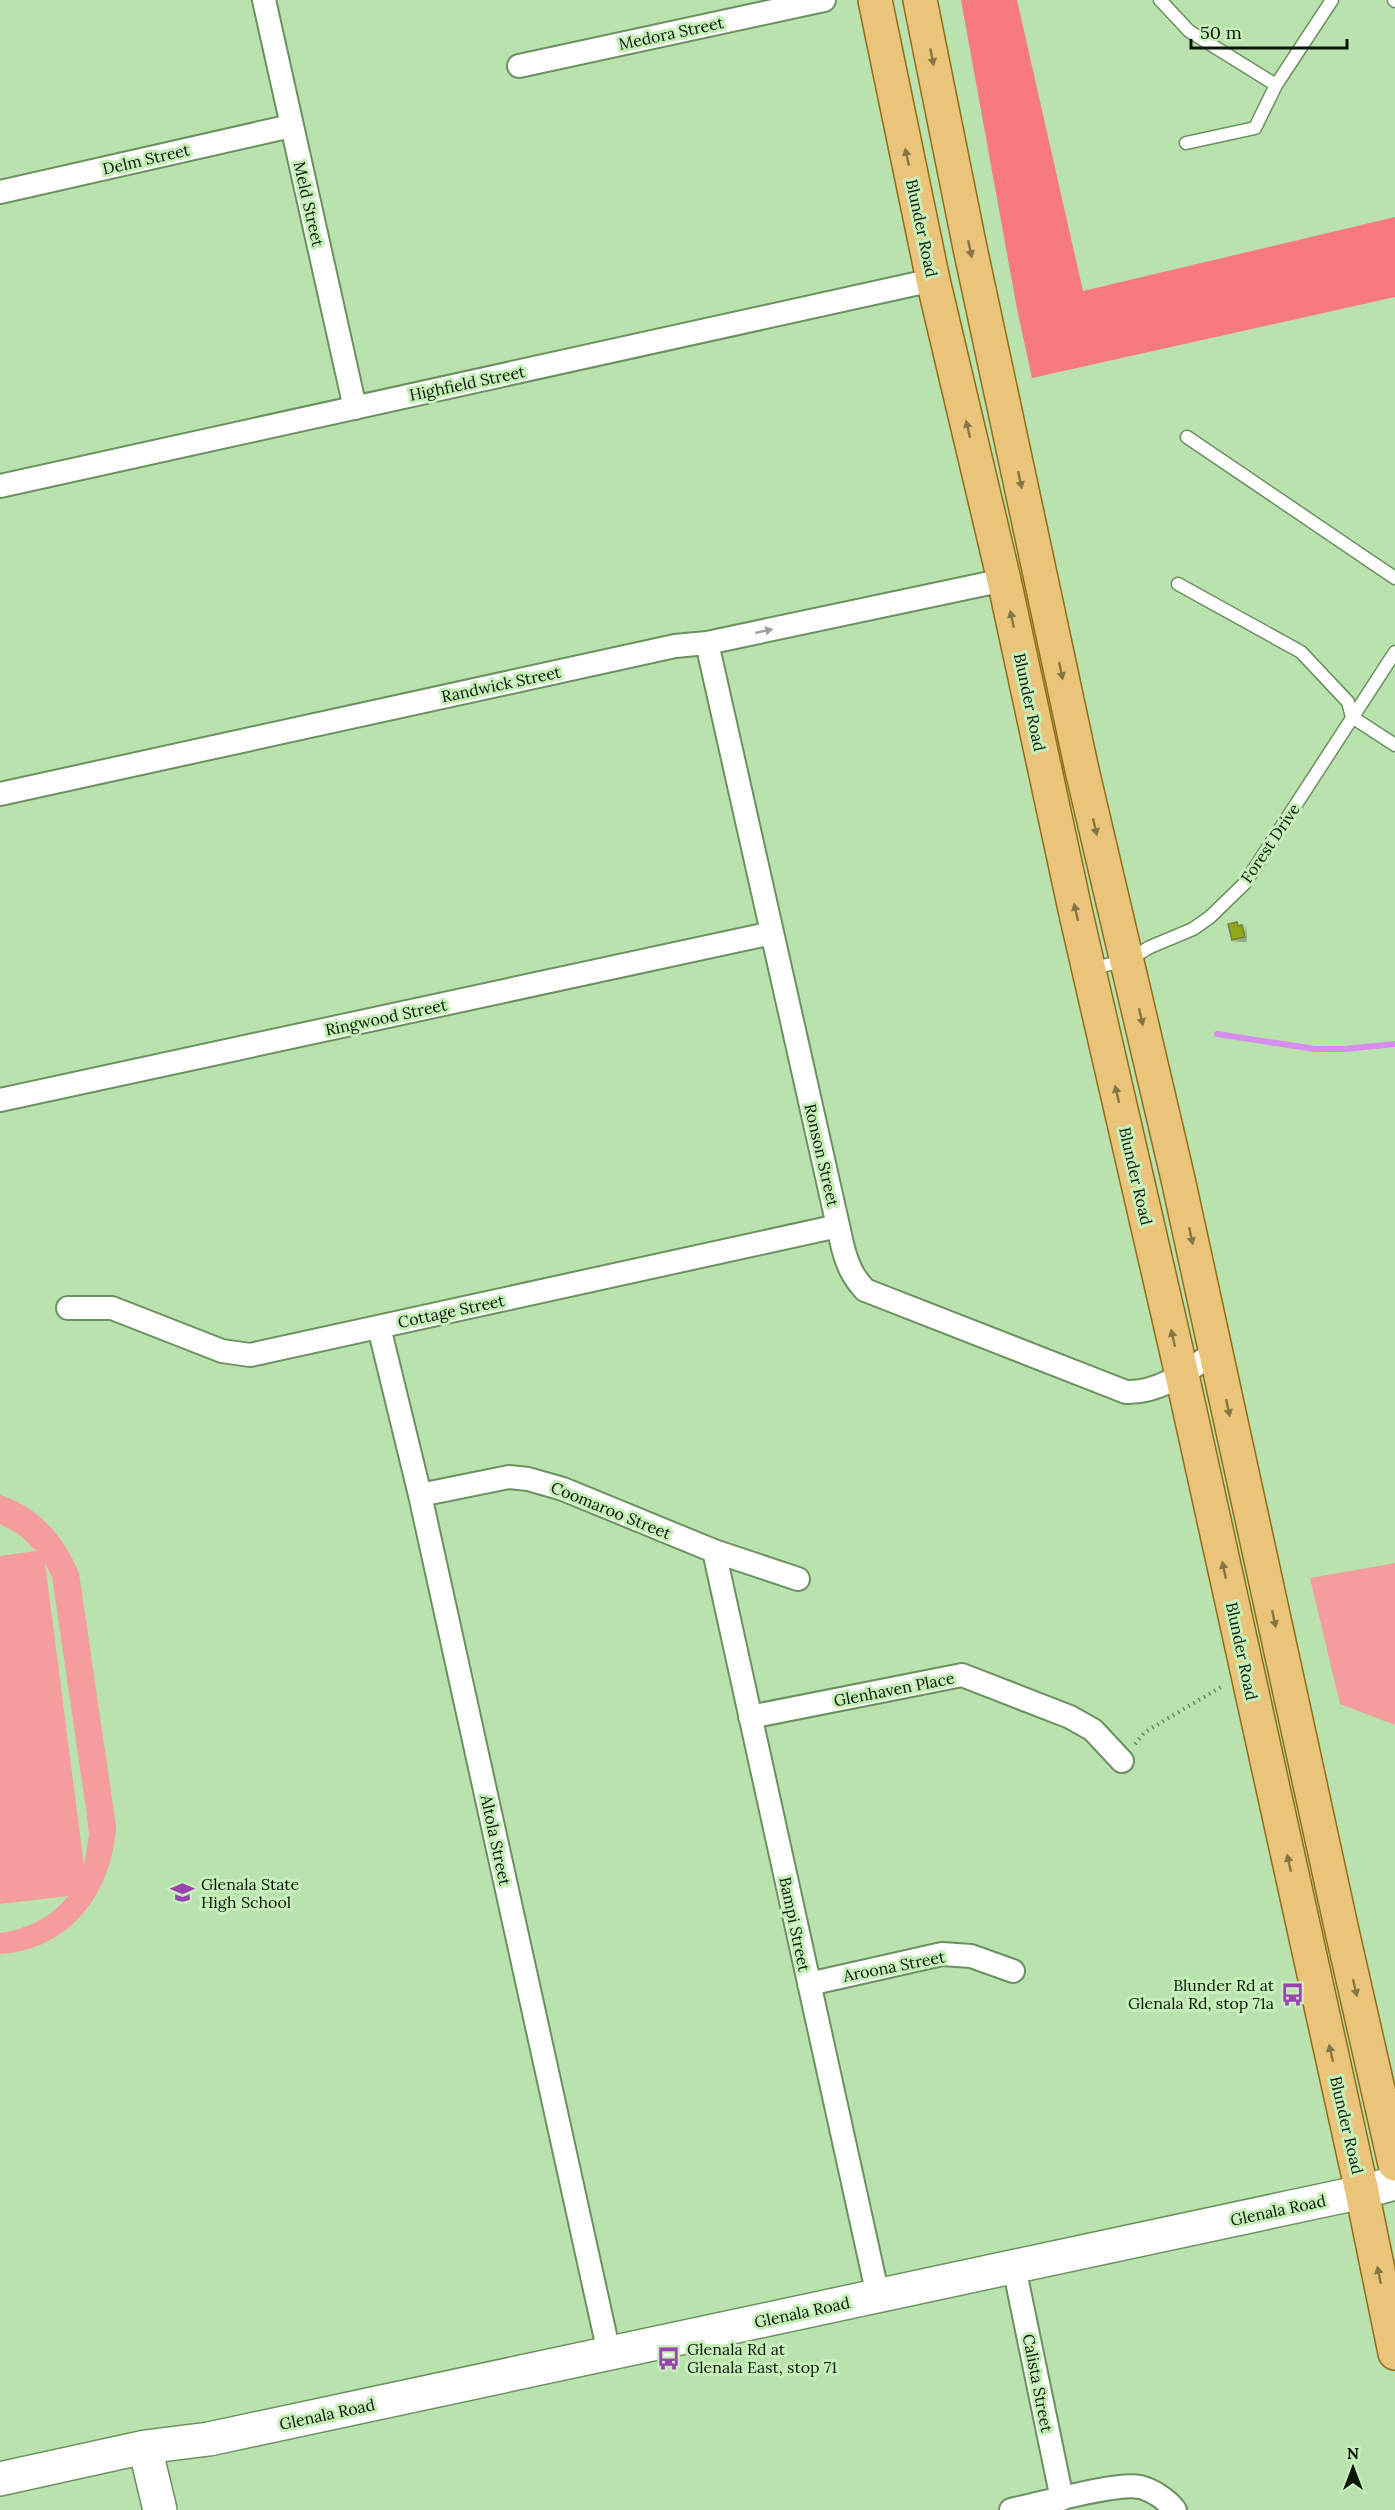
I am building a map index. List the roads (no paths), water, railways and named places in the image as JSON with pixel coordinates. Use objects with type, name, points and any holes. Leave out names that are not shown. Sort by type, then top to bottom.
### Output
[{"type":"main road","name":"Blunder Road","points":[[875,0],[933,280],[1004,580],[1089,969],[1182,1376],[1362,2192],[1395,2353]]},
{"type":"main road","points":[[920,0],[972,259],[1080,758],[1216,1351],[1395,2164]]},
{"type":"street","name":"Meld Street","points":[[264,0],[355,408]]},
{"type":"street","name":"Medora Street","points":[[519,66],[824,0]]},
{"type":"street","name":"Delm Street","points":[[0,192],[291,126]]},
{"type":"street","name":"Highfield Street","points":[[0,486],[933,280]]},
{"type":"street","name":"Randwick Street","points":[[0,794],[675,646],[707,643],[1004,580]]},
{"type":"street","name":"Ronson Street","points":[[707,643],[849,1270],[865,1290],[1126,1392],[1140,1393],[1182,1376],[1216,1351]]},
{"type":"street","name":"Ringwood Street","points":[[0,1100],[772,933]]},
{"type":"street","name":"Cottage Street","points":[[68,1308],[112,1308],[222,1351],[250,1356],[838,1226]]},
{"type":"street","name":"Altola Street","points":[[379,1327],[420,1495],[609,2353]]},
{"type":"street","name":"Coomaroo Street","points":[[420,1495],[509,1477],[528,1479],[563,1489],[714,1551],[798,1579]]},
{"type":"street","name":"Bampi Street","points":[[714,1551],[878,2296]]},
{"type":"street","name":"Glenhaven Place","points":[[750,1717],[962,1675],[1070,1716],[1093,1730],[1122,1761]]},
{"type":"street","name":"Aroona Street","points":[[809,1984],[942,1954],[971,1956],[1013,1971]]},
{"type":"street","name":"Glenala Road","points":[[0,2497],[209,2439],[1362,2192],[1395,2183]]},
{"type":"street","name":"Calista Street","points":[[1014,2266],[1062,2499]]},
{"type":"street","name":"Glenala Road","points":[[0,2479],[147,2455]]},
{"type":"street","points":[[147,2455],[160,2510]]},
{"type":"street","points":[[1011,2510],[1120,2486],[1140,2487],[1160,2496],[1175,2510]]},
{"type":"lane","points":[[1160,0],[1189,31],[1276,85]]},
{"type":"lane","points":[[1186,143],[1255,128],[1276,85],[1332,0]]},
{"type":"lane","points":[[1187,437],[1395,578]]},
{"type":"lane","points":[[1178,584],[1301,652],[1347,702],[1352,717],[1395,745]]},
{"type":"lane","name":"Forest Drive","points":[[1089,969],[1128,960],[1150,947],[1193,929],[1210,917],[1245,883],[1395,652]]},
{"type":"waterway","points":[[1217,1034],[1315,1049],[1345,1049],[1395,1044]]},
{"type":"place","name":"Glenala State High School","points":[[183,1893]]},
{"type":"place","name":"Blunder Rd at Glenala Rd, stop 71a","points":[[1292,1994]]},
{"type":"place","name":"Glenala Rd at Glenala East, stop 71","points":[[669,2358]]}]
